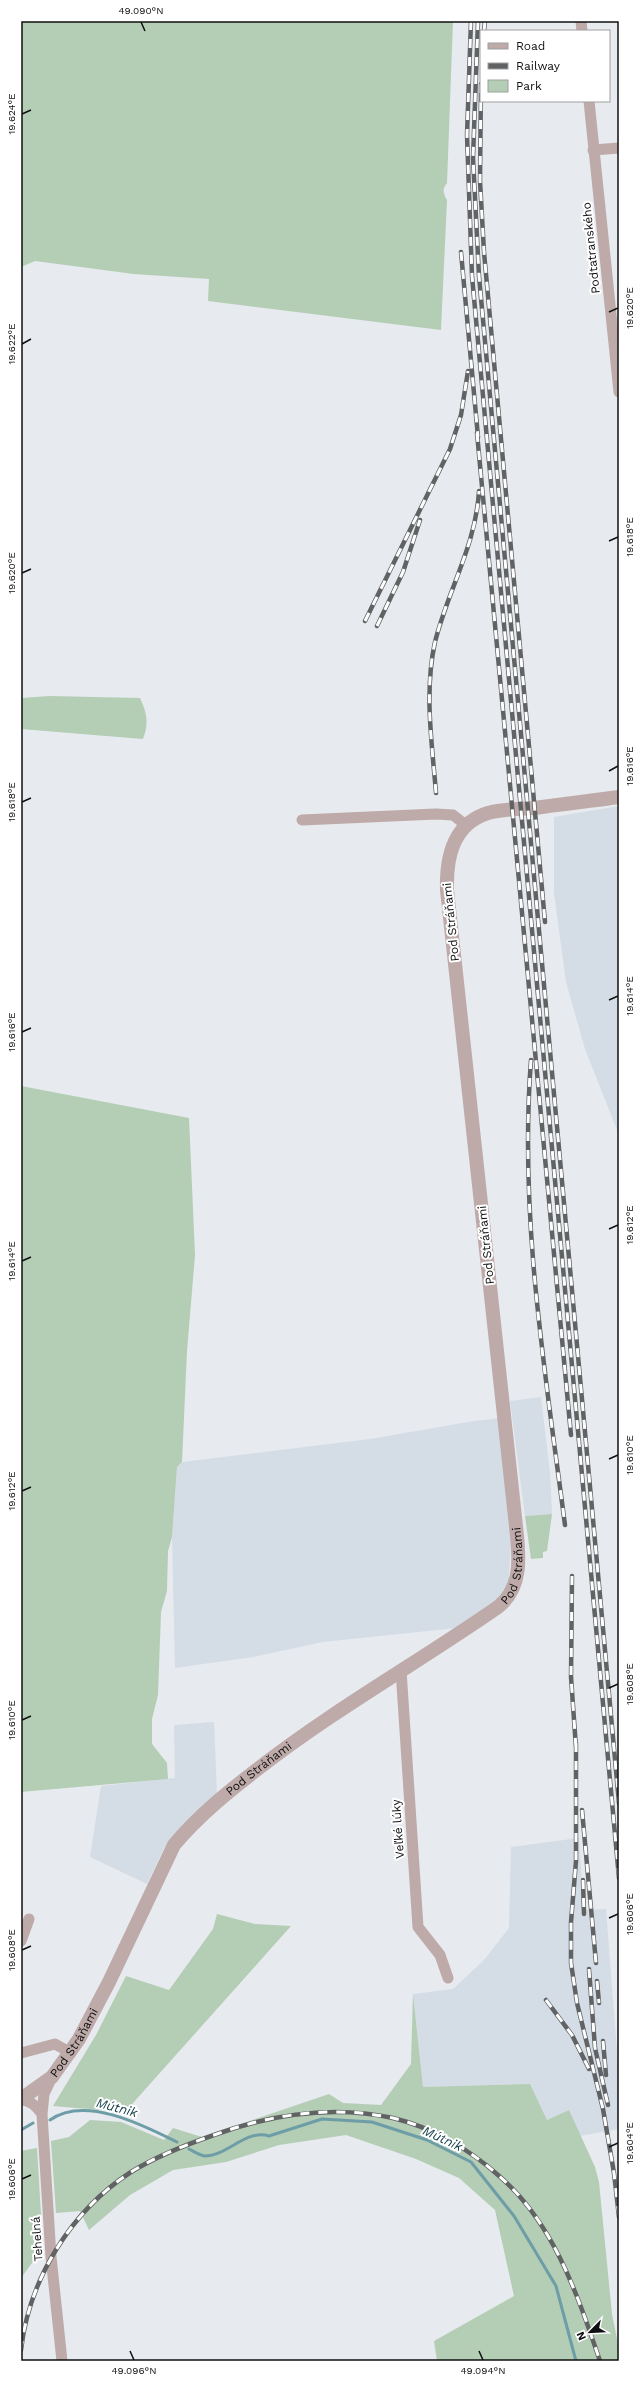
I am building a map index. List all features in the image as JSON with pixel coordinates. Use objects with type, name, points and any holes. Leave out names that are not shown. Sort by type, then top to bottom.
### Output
[{"type":"street","name":"Podtatranského","points":[[589,102],[593,150],[617,346],[619,392]]},
{"type":"street","points":[[593,150],[619,148]]},
{"type":"street","name":"Pod Stráňami","points":[[21,2099],[52,2077],[71,2053],[97,2006],[174,1845],[188,1828],[220,1799],[332,1714],[504,1602],[511,1593],[517,1576],[518,1553],[513,1492],[447,890],[447,862],[455,840],[467,826],[489,813],[619,797]]},
{"type":"street","points":[[302,820],[436,814],[454,815],[467,826]]},
{"type":"street","name":"Veľké lúky","points":[[401,1670],[418,1927],[440,1955],[448,1978]]},
{"type":"street","points":[[21,1941],[29,1919]]},
{"type":"street","points":[[21,2052],[55,2044],[71,2053]]},
{"type":"street","name":"Tehelná","points":[[52,2077],[44,2094],[42,2114],[51,2257],[62,2361]]},
{"type":"street","points":[[21,2099],[36,2106],[42,2114]]},
{"type":"shaded area","points":[[619,806],[619,1135],[585,1049],[566,982],[554,893],[554,817]]},
{"type":"shaded area","points":[[541,1397],[550,1473],[552,1514],[525,1516],[510,1401]]},
{"type":"shaded area","points":[[501,1418],[511,1544],[508,1589],[493,1605],[456,1628],[323,1642],[253,1657],[175,1668],[172,1537],[177,1467],[182,1462],[370,1439],[474,1421]]},
{"type":"shaded area","points":[[214,1722],[217,1794],[177,1832],[164,1848],[147,1884],[90,1857],[101,1786],[175,1778],[174,1725]]},
{"type":"shaded area","points":[[579,1838],[584,1910],[606,1909],[619,2077],[619,2129],[580,2136],[569,2110],[547,2120],[529,2084],[423,2087],[413,1994],[453,1989],[484,1960],[509,1928],[511,1847]]},
{"type":"green space","points":[[21,21],[453,21],[447,183],[444,187],[447,200],[441,330],[208,301],[209,279],[134,274],[35,261],[21,267]]},
{"type":"green space","points":[[49,696],[140,698],[147,723],[143,739],[21,729],[21,698]]},
{"type":"green space","points":[[21,1086],[189,1118],[195,1255],[187,1351],[182,1462],[177,1467],[172,1537],[168,1551],[167,1591],[161,1612],[158,1695],[152,1719],[152,1744],[167,1763],[168,1779],[21,1792]]},
{"type":"green space","points":[[552,1514],[547,1551],[543,1552],[543,1558],[531,1559],[525,1516]]},
{"type":"green space","points":[[217,1914],[255,1924],[291,1926],[125,2112],[53,2106],[96,2035],[126,1976],[169,1990],[213,1929]]},
{"type":"green space","points":[[413,1994],[423,2087],[530,2084],[547,2120],[569,2110],[595,2167],[599,2182],[612,2314],[619,2349],[619,2361],[437,2361],[434,2341],[514,2296],[495,2210],[459,2178],[416,2159],[346,2135],[279,2145],[226,2162],[173,2170],[130,2195],[89,2230],[80,2211],[56,2213],[51,2141],[69,2137],[90,2120],[121,2122],[164,2140],[173,2128],[202,2137],[329,2094],[343,2103],[381,2105],[411,2064]]},
{"type":"green space","points":[[37,2148],[43,2248],[21,2278],[21,2151]]},
{"type":"waterway","name":"Mútnik","points":[[50,2120],[64,2113],[80,2110],[97,2111],[131,2121],[177,2142]]},
{"type":"waterway","name":"Mútnik","points":[[189,2149],[204,2156],[213,2155],[252,2136],[269,2136],[322,2119],[372,2122],[427,2140],[471,2162],[514,2216],[556,2286],[576,2361]]},
{"type":"waterway","name":"Mútnik","points":[[21,2130],[33,2123]]},
{"type":"railway","points":[[471,21],[467,135],[472,276],[619,1878]]},
{"type":"railway","points":[[478,21],[473,158],[479,276],[619,1803]]},
{"type":"railway","points":[[484,30],[485,21]]},
{"type":"railway","points":[[481,102],[480,181],[484,252],[545,922]]},
{"type":"railway","points":[[461,252],[478,437]]},
{"type":"railway","points":[[365,621],[450,449],[461,415],[468,371]]},
{"type":"railway","points":[[477,433],[571,1435]]},
{"type":"railway","points":[[436,793],[429,699],[432,661],[440,623],[473,530],[479,491]]},
{"type":"railway","points":[[377,626],[403,572],[420,520]]},
{"type":"railway","points":[[531,1060],[528,1118],[528,1177],[531,1235],[542,1351],[565,1525]]},
{"type":"railway","points":[[572,1576],[571,1677],[576,1748]]},
{"type":"railway","points":[[576,1743],[576,1861],[571,1922],[571,1963],[577,2003],[603,2109],[614,2173],[619,2217]]},
{"type":"railway","points":[[582,1810],[596,1963]]},
{"type":"railway","points":[[583,1880],[584,1914]]},
{"type":"railway","points":[[589,1969],[595,2048],[608,2105]]},
{"type":"railway","points":[[597,1981],[599,2003]]},
{"type":"railway","points":[[546,2000],[572,2035],[589,2069]]},
{"type":"railway","points":[[603,2041],[606,2075]]},
{"type":"railway","points":[[21,2350],[33,2298],[56,2249],[90,2206],[109,2188],[131,2172],[171,2151],[236,2128],[280,2117],[325,2112],[347,2112],[393,2118],[435,2133],[475,2156],[487,2165],[518,2194],[549,2237],[561,2261],[582,2310],[600,2361]]}]
